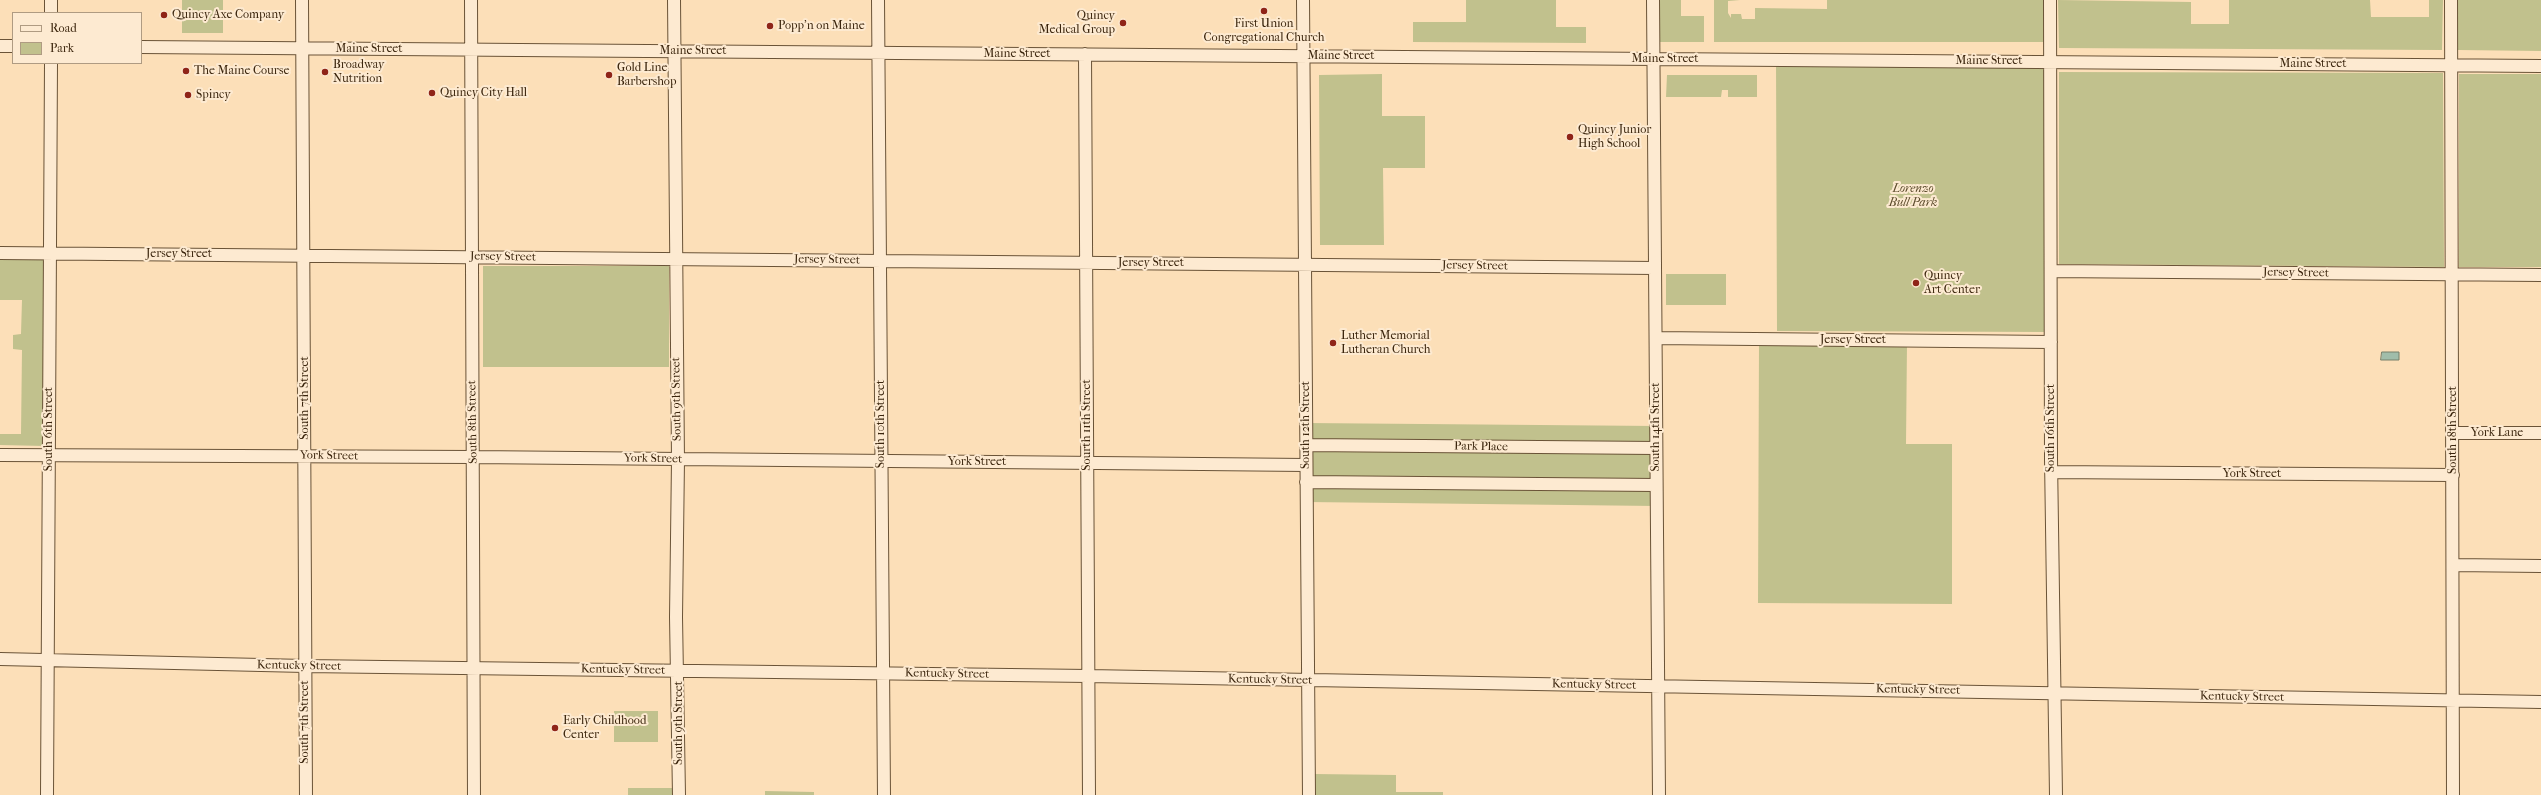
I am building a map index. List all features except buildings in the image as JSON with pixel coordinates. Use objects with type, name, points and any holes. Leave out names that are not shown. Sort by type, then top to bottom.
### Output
[{"type":"street","points":[[51,0],[51,12]]},
{"type":"street","name":"South 7th Street","points":[[302,0],[306,795]]},
{"type":"street","name":"South 8th Street","points":[[471,0],[474,795]]},
{"type":"street","name":"South 9th Street","points":[[674,0],[675,259],[678,460],[676,617],[679,795]]},
{"type":"street","name":"South 10th Street","points":[[878,0],[884,795]]},
{"type":"street","name":"South 12th Street","points":[[1302,0],[1309,795]]},
{"type":"street","name":"South 14th Street","points":[[1653,0],[1659,795]]},
{"type":"street","name":"South 16th Street","points":[[2050,0],[2051,472],[2056,693],[2056,795]]},
{"type":"street","name":"South 18th Street","points":[[2451,0],[2453,274],[2453,795]]},
{"type":"street","points":[[0,46],[12,46]]},
{"type":"street","name":"Maine Street","points":[[142,47],[2541,66]]},
{"type":"street","name":"Sourth 11th Street","points":[[1086,54],[1089,795]]},
{"type":"street","name":"South 6th Street","points":[[47,795],[51,64]]},
{"type":"street","name":"Jersey Street","points":[[0,253],[1655,268]]},
{"type":"street","name":"Jersey Street","points":[[2051,271],[2541,275]]},
{"type":"street","name":"Jersey Street","points":[[1656,338],[2051,342]]},
{"type":"street","name":"York Lane","points":[[2452,433],[2541,433]]},
{"type":"street","name":"Park Place","points":[[1306,445],[1656,448]]},
{"type":"street","name":"York Street","points":[[0,455],[473,457],[1306,465]]},
{"type":"street","name":"York Street","points":[[2051,472],[2453,475]]},
{"type":"street","points":[[1306,482],[1656,485]]},
{"type":"street","points":[[2453,565],[2541,566]]},
{"type":"street","name":"Kentucky Street","points":[[0,659],[305,666],[1088,676],[2541,702]]},
{"type":"green space","points":[[182,0],[223,0],[223,33],[182,33]]},
{"type":"green space","points":[[1466,0],[1556,0],[1556,27],[1586,27],[1586,43],[1413,42],[1413,22],[1466,22]]},
{"type":"green space","points":[[1659,0],[1681,0],[1681,16],[1704,16],[1704,42],[1659,42]]},
{"type":"green space","points":[[1714,0],[1740,0],[1728,1],[1728,13],[1731,18],[1731,14],[1741,14],[1742,19],[1755,19],[1755,8],[1827,9],[1827,0],[2044,0],[2044,42],[1714,42]]},
{"type":"green space","points":[[2058,0],[2191,2],[2191,24],[2229,24],[2229,0],[2370,0],[2371,17],[2429,17],[2429,0],[2443,0],[2442,50],[2059,48]]},
{"type":"green space","points":[[2458,0],[2541,0],[2541,51],[2458,50]]},
{"type":"green space","name":"Lorenzo Bull Park","points":[[1776,60],[2050,60],[2050,332],[1777,331]]},
{"type":"green space","points":[[2059,72],[2443,73],[2444,267],[2059,264]]},
{"type":"green space","points":[[1382,74],[1382,116],[1425,116],[1425,168],[1383,168],[1384,245],[1320,245],[1319,75]]},
{"type":"green space","points":[[2459,74],[2541,74],[2541,267],[2459,267]]},
{"type":"green space","points":[[1667,75],[1757,75],[1757,97],[1728,97],[1728,90],[1722,90],[1721,97],[1666,97]]},
{"type":"green space","points":[[0,259],[45,259],[44,446],[0,445],[0,434],[21,434],[22,350],[13,349],[13,335],[21,334],[22,300],[0,300]]},
{"type":"green space","points":[[483,266],[669,266],[669,367],[483,367]]},
{"type":"green space","points":[[1666,274],[1726,274],[1726,305],[1666,305]]},
{"type":"green space","points":[[1759,344],[1907,344],[1906,444],[1952,444],[1952,604],[1758,603]]},
{"type":"green space","points":[[1306,423],[1656,426],[1656,506],[1307,502]]},
{"type":"green space","points":[[614,711],[658,711],[658,742],[614,742]]},
{"type":"green space","points":[[1314,774],[1396,775],[1396,792],[1443,792],[1443,795],[1314,795]]},
{"type":"green space","points":[[628,788],[675,788],[674,795],[628,795]]},
{"type":"green space","points":[[765,791],[814,792],[814,795],[765,795]]},
{"type":"shaded area","points":[[2382,352],[2399,352],[2399,360],[2381,360]]},
{"type":"place","name":"First Union Congregational Church","points":[[1264,11]]},
{"type":"place","name":"Quincy Axe Company","points":[[164,15]]},
{"type":"place","name":"Quincy Medical Group","points":[[1123,23]]},
{"type":"place","name":"Popp'n on Maine","points":[[770,26]]},
{"type":"place","name":"The Maine Course","points":[[186,71]]},
{"type":"place","name":"Broadway Nutrition","points":[[325,72]]},
{"type":"place","name":"Gold Line Barbershop","points":[[609,75]]},
{"type":"place","name":"Quincy City Hall","points":[[432,93]]},
{"type":"place","name":"Spincy","points":[[188,95]]},
{"type":"place","name":"Quincy Junior High School","points":[[1570,137]]},
{"type":"place","name":"Quincy Art Center","points":[[1916,283]]},
{"type":"place","name":"Luther Memorial Lutheran Church","points":[[1333,343]]},
{"type":"place","name":"Early Childhood Center","points":[[555,728]]}]
